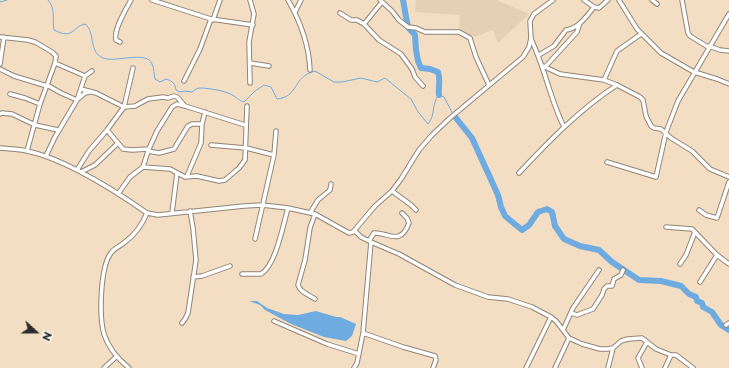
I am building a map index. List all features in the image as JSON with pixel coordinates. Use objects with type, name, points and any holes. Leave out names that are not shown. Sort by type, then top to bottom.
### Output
[{"type":"street","points":[[120,42],[116,40],[115,35],[125,10],[132,0]]},
{"type":"street","points":[[152,0],[212,20],[253,25]]},
{"type":"street","points":[[184,82],[200,50],[220,0]]},
{"type":"street","points":[[250,0],[254,14],[249,42],[250,84]]},
{"type":"street","points":[[288,0],[295,12],[304,37],[310,62],[310,70]]},
{"type":"street","points":[[295,12],[301,0]]},
{"type":"street","points":[[0,148],[27,151],[46,156],[79,171],[147,213],[158,215],[262,205],[288,208],[315,214],[349,233],[355,231],[375,206],[392,191],[419,150],[450,118],[524,57],[529,47],[531,38],[530,21],[534,14],[553,0]]},
{"type":"street","points":[[584,0],[594,7],[599,8],[608,0]]},
{"type":"street","points":[[619,0],[641,34],[661,53],[694,72],[729,84]]},
{"type":"street","points":[[652,0],[657,4]]},
{"type":"street","points":[[682,0],[688,34],[709,46],[720,50],[729,51]]},
{"type":"street","points":[[364,24],[381,1],[399,20],[408,27],[416,28],[425,32],[459,32],[470,38],[476,57],[489,85]]},
{"type":"street","points":[[544,67],[576,34],[580,24],[594,7]]},
{"type":"street","points":[[340,13],[352,20],[357,20],[364,24],[379,40],[401,54],[412,69],[415,77],[423,86]]},
{"type":"street","points":[[607,162],[656,177],[666,132],[678,101],[729,14]]},
{"type":"street","points":[[539,55],[554,46],[566,30],[572,29],[580,24]]},
{"type":"street","points":[[604,80],[617,51],[641,34]]},
{"type":"street","points":[[0,64],[2,37],[28,40],[55,54],[55,63],[40,104],[27,151]]},
{"type":"street","points":[[531,38],[544,67],[555,109],[564,127]]},
{"type":"street","points":[[55,63],[85,76]]},
{"type":"street","points":[[250,63],[269,66]]},
{"type":"street","points":[[544,67],[560,74],[604,80],[617,84],[641,98],[649,122],[654,128],[662,128],[671,138],[692,151],[710,170],[729,177]]},
{"type":"street","points":[[79,171],[89,151],[124,107],[133,68]]},
{"type":"street","points":[[0,69],[14,76],[47,86],[77,100]]},
{"type":"street","points":[[77,100],[85,76],[92,71]]},
{"type":"street","points":[[519,173],[564,127],[594,101],[617,84]]},
{"type":"street","points":[[81,89],[124,107],[135,106],[148,99],[163,97],[168,98],[174,96],[177,97],[185,106]]},
{"type":"street","points":[[46,156],[58,130],[77,100],[84,92],[91,92]]},
{"type":"street","points":[[10,94],[40,104]]},
{"type":"street","points":[[118,194],[130,176],[143,167],[148,150],[164,118],[172,106],[177,104],[185,106],[245,125]]},
{"type":"street","points":[[143,167],[170,169],[187,176],[197,176],[219,181],[225,180],[244,164],[247,106]]},
{"type":"street","points":[[0,114],[2,112],[12,114],[35,125],[58,130]]},
{"type":"street","points":[[187,176],[201,143],[202,124],[205,112]]},
{"type":"street","points":[[107,130],[122,148],[128,150],[148,150],[160,153],[174,148],[188,126],[192,124],[202,124]]},
{"type":"street","points":[[255,239],[274,155],[276,130]]},
{"type":"street","points":[[79,171],[95,165],[118,143]]},
{"type":"street","points":[[211,145],[246,148],[274,155]]},
{"type":"street","points":[[172,214],[177,173]]},
{"type":"street","points":[[699,210],[706,215],[717,218],[729,182]]},
{"type":"street","points":[[310,213],[318,200],[330,190],[331,184]]},
{"type":"street","points":[[392,191],[416,210]]},
{"type":"street","points":[[242,274],[261,274],[269,267],[281,235],[288,208]]},
{"type":"street","points":[[182,322],[188,313],[196,260],[190,211]]},
{"type":"street","points":[[129,368],[117,356],[106,338],[102,324],[102,284],[106,260],[111,252],[133,236],[147,213]]},
{"type":"street","points":[[354,368],[359,354],[363,332],[370,242],[374,233],[391,237],[400,235],[404,232],[409,223],[407,218],[402,213]]},
{"type":"street","points":[[315,214],[310,228],[305,260],[298,285],[303,291],[315,299]]},
{"type":"street","points":[[666,227],[688,228],[695,232],[717,255],[729,264]]},
{"type":"street","points":[[355,231],[361,238],[398,254],[456,285],[488,297],[508,299],[532,307],[551,317],[569,338],[582,344],[600,349],[613,348],[621,341],[642,338],[656,349],[671,355],[676,355],[693,368]]},
{"type":"street","points":[[680,264],[686,255],[695,232]]},
{"type":"street","points":[[700,282],[717,255]]},
{"type":"street","points":[[193,277],[210,274],[230,266]]},
{"type":"street","points":[[563,330],[571,313],[599,270]]},
{"type":"street","points":[[571,313],[577,315],[595,308],[604,289],[607,286],[612,286],[614,279],[622,275],[623,270]]},
{"type":"street","points":[[526,368],[551,317]]},
{"type":"street","points":[[274,321],[320,341],[359,354]]},
{"type":"street","points":[[363,332],[403,347],[435,356],[436,360],[433,368]]},
{"type":"street","points":[[555,368],[569,338]]},
{"type":"street","points":[[642,368],[638,358],[647,342]]},
{"type":"street","points":[[608,368],[612,357],[613,348]]},
{"type":"street","points":[[665,368],[671,355]]},
{"type":"street","points":[[104,368],[117,356]]},
{"type":"shaded area","points":[[416,0],[497,0],[529,14],[498,43],[493,30],[475,37],[459,29],[460,15],[415,12]]},
{"type":"water","points":[[249,301],[257,301],[267,308],[284,314],[298,315],[316,311],[340,317],[356,324],[352,336],[346,341],[324,337],[291,324],[265,310],[260,305]]},
{"type":"waterway","points":[[0,2],[7,0]]},
{"type":"waterway","points":[[48,0],[53,10],[54,30],[65,34],[72,32],[85,24],[90,32],[95,51],[98,55],[109,59],[138,57],[149,60],[153,66],[155,79],[160,82],[166,79],[172,82],[176,90],[180,92],[192,92],[199,88],[213,89],[231,94],[244,102],[255,91],[264,85],[271,87],[277,99],[289,95],[302,78],[315,71],[334,82],[361,78],[377,82],[385,78],[411,99],[418,112],[428,124],[432,117],[435,102],[439,95],[444,97],[453,114]]},
{"type":"waterway","points":[[403,0],[408,27],[415,35],[418,61],[421,68],[438,72],[439,95]]},
{"type":"waterway","points":[[456,118],[472,138],[498,195],[505,216],[522,230],[529,225],[538,212],[547,209],[552,212],[555,226],[564,239],[580,246],[599,250],[612,262],[639,280],[661,281],[681,286],[689,294],[696,297],[697,301],[702,303],[703,307],[712,312],[721,325],[729,330]]}]
